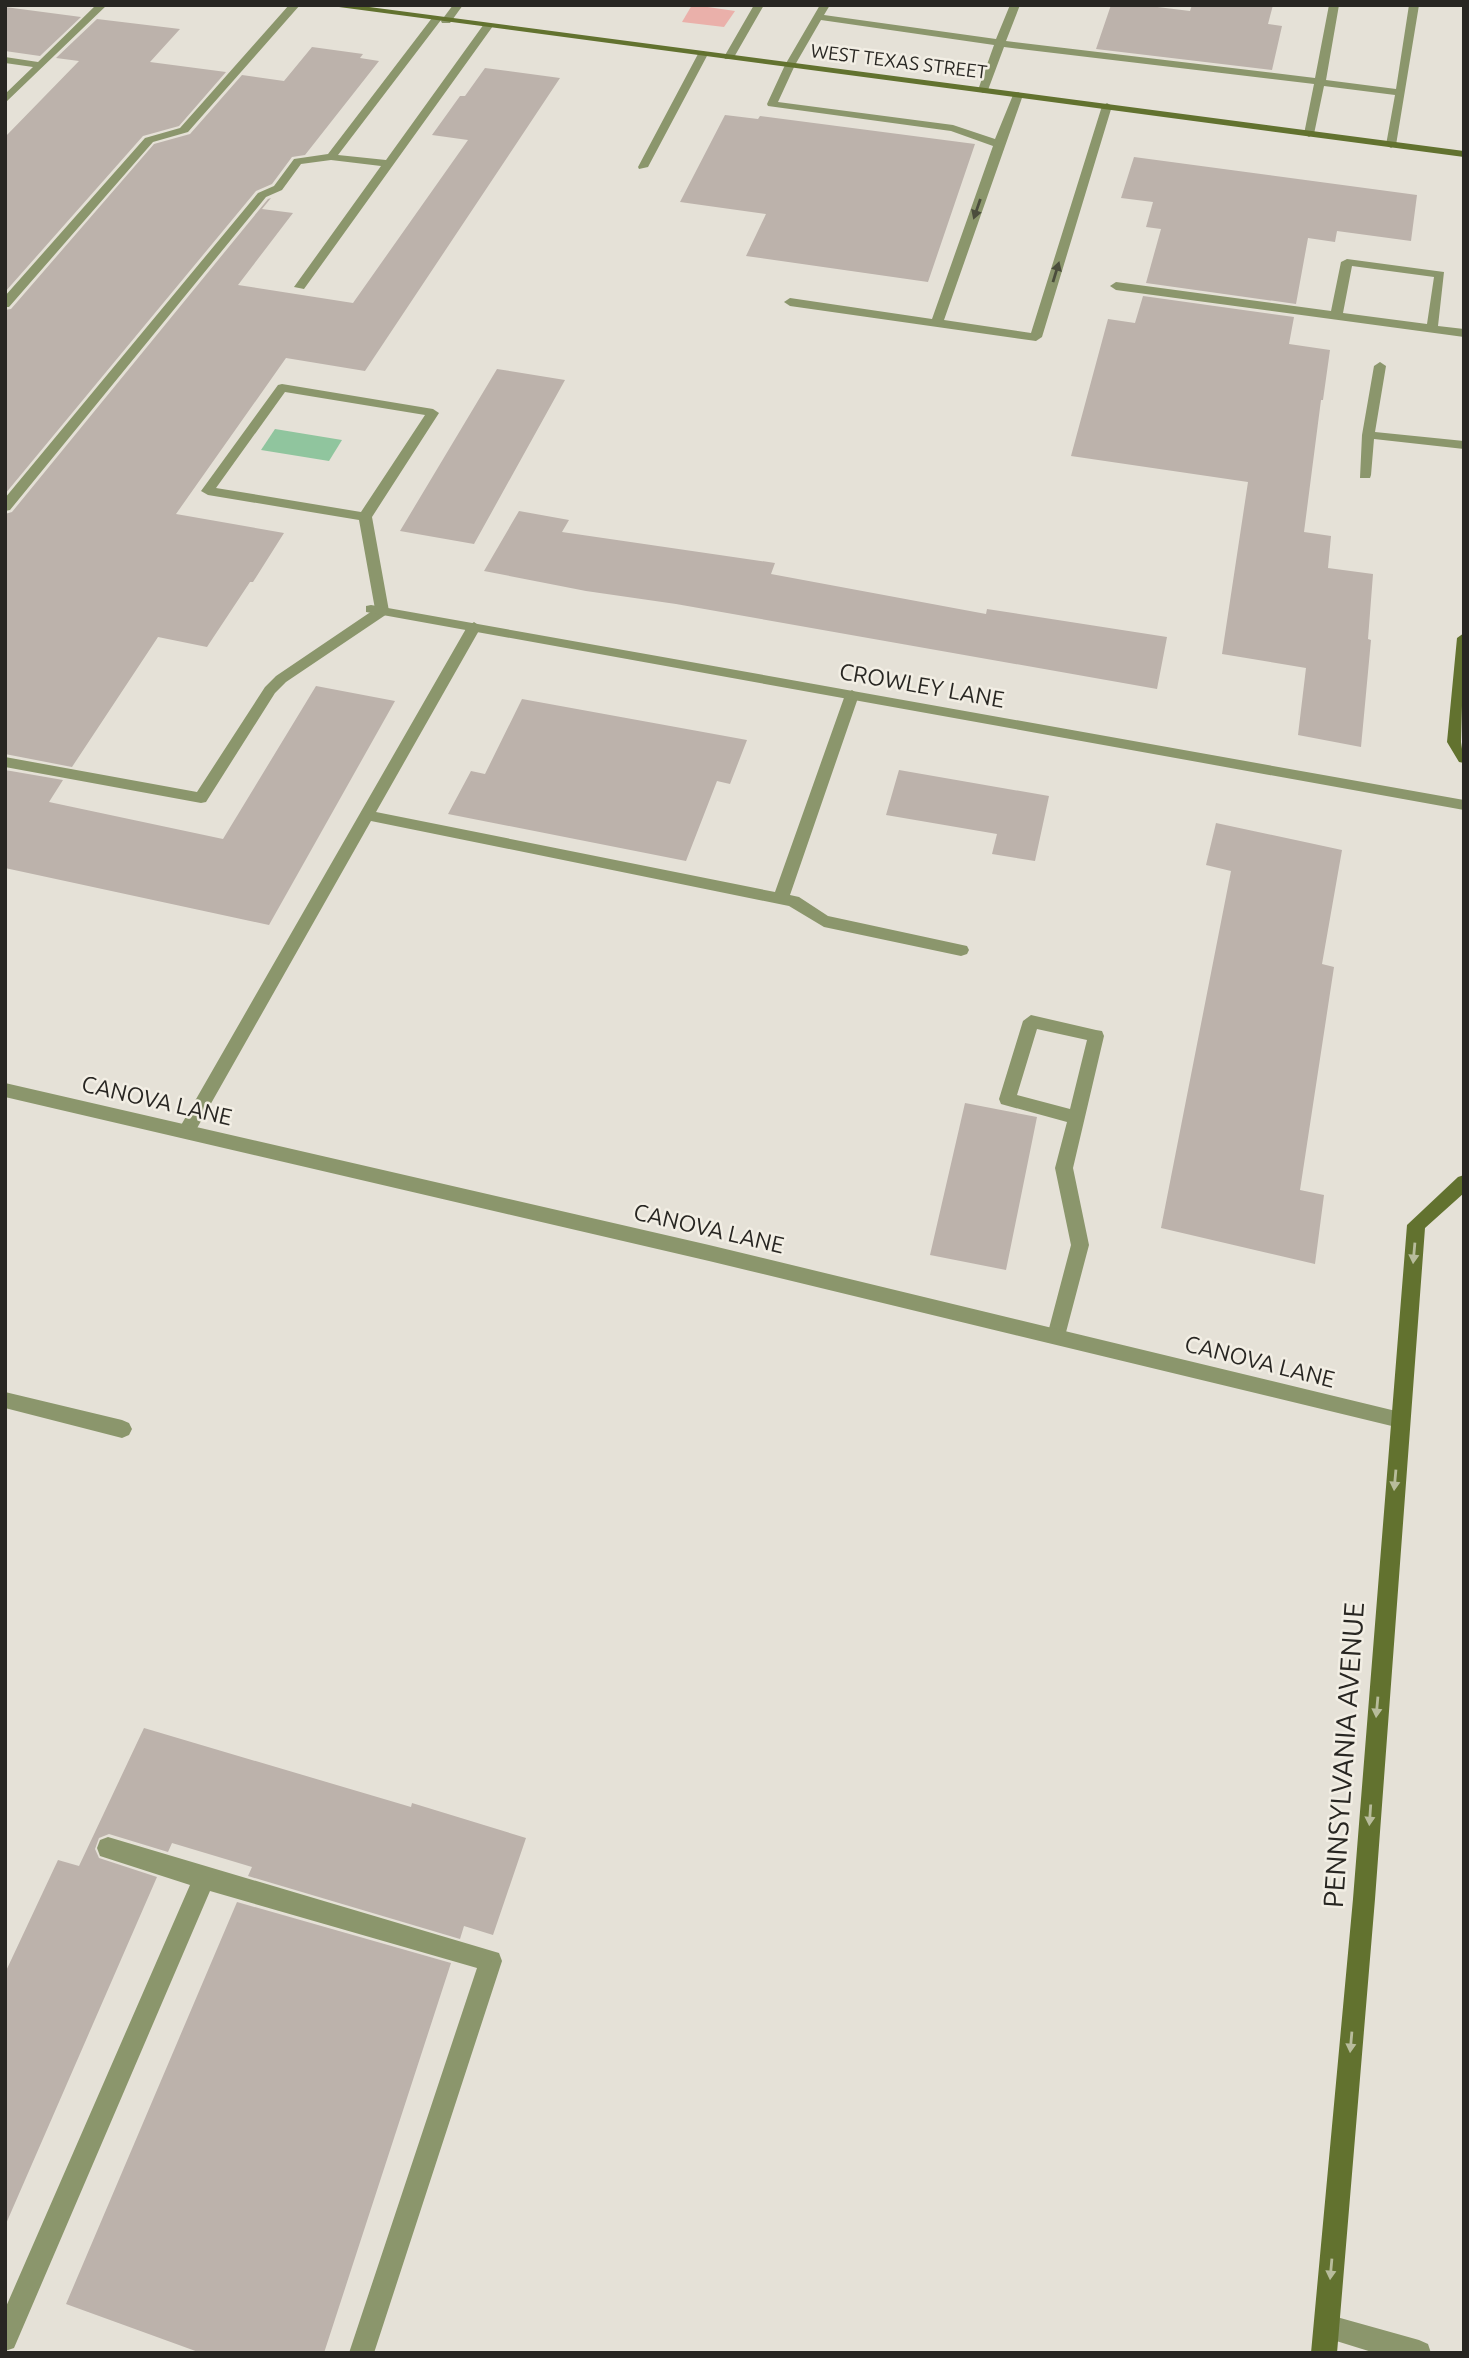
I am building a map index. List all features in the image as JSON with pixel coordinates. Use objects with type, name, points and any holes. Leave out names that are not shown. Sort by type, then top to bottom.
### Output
[{"type":"main road","name":"WEST TEXAS STREET","points":[[329,5],[1464,155]]},
{"type":"main road","points":[[1464,638],[1454,742],[1464,758]]},
{"type":"main road","name":"PENNSYLVANIA AVENUE","points":[[1324,2353],[1364,1899],[1416,1225],[1464,1182]]},
{"type":"street","points":[[5,100],[102,5]]},
{"type":"street","points":[[5,304],[149,140],[184,130],[295,5]]},
{"type":"street","points":[[331,157],[441,20],[458,5]]},
{"type":"street","points":[[729,57],[759,5]]},
{"type":"street","points":[[825,5],[790,65],[772,104],[953,128],[999,144]]},
{"type":"street","points":[[983,90],[1015,5]]},
{"type":"street","points":[[1309,134],[1334,5]]},
{"type":"street","points":[[1391,145],[1414,5]]},
{"type":"street","points":[[819,17],[1000,43],[1401,93]]},
{"type":"street","points":[[300,286],[488,26]]},
{"type":"street","points":[[643,167],[703,54]]},
{"type":"street","points":[[5,60],[41,65]]},
{"type":"street","points":[[937,322],[1018,94]]},
{"type":"street","points":[[790,302],[1036,337],[1107,106]]},
{"type":"street","points":[[5,507],[262,195],[278,188],[298,161],[331,157],[389,164]]},
{"type":"street","points":[[1336,316],[1347,262],[1440,274],[1432,328]]},
{"type":"street","points":[[1116,286],[1464,333]]},
{"type":"street","points":[[1365,475],[1368,435],[1380,366]]},
{"type":"street","points":[[5,762],[201,798],[270,690],[281,679],[377,610],[365,517],[433,412],[282,388],[208,491],[365,517]]},
{"type":"street","points":[[1368,435],[1464,444]]},
{"type":"street","name":"CROWLEY LANE","points":[[377,610],[1464,806]]},
{"type":"street","points":[[186,1132],[474,627]]},
{"type":"street","points":[[781,898],[852,695]]},
{"type":"street","points":[[367,815],[781,898],[793,901],[824,921],[961,950]]},
{"type":"street","points":[[1056,1336],[1080,1245],[1064,1168],[1096,1036],[1031,1021],[1007,1100],[1076,1118]]},
{"type":"street","name":"CANOVA LANE","points":[[5,1090],[1056,1336],[1400,1420]]},
{"type":"street","points":[[5,1400],[122,1429]]},
{"type":"street","points":[[108,1848],[491,1961],[361,2353]]},
{"type":"street","points":[[5,2339],[204,1878]]},
{"type":"street","points":[[1326,2326],[1419,2353]]},
{"type":"shaded area","points":[[692,5],[735,11],[724,27],[682,22]]},
{"type":"shaded area","points":[[275,429],[342,440],[329,461],[261,450]]},
{"type":"building","points":[[1111,5],[1141,5],[1190,11],[1192,5],[1273,5],[1268,24],[1282,26],[1272,70],[1096,49]]},
{"type":"building","points":[[5,7],[81,17],[40,56],[5,51]]},
{"type":"building","points":[[97,19],[180,29],[150,62],[226,72],[179,126],[143,136],[5,292],[5,137],[79,61],[56,58]]},
{"type":"building","points":[[312,47],[363,54],[360,58],[379,61],[305,155],[292,157],[272,184],[256,191],[5,494],[5,310],[11,309],[154,144],[190,134],[242,75],[284,81]]},
{"type":"building","points":[[485,68],[560,78],[365,371],[286,358],[176,514],[284,533],[253,582],[250,582],[207,647],[158,637],[72,767],[5,754],[5,514],[12,512],[268,199],[271,198],[262,209],[293,213],[238,285],[353,303],[468,140],[432,135],[460,96],[465,96]]},
{"type":"building","points":[[725,115],[758,119],[760,116],[975,144],[928,282],[746,256],[766,214],[680,202]]},
{"type":"building","points":[[1134,157],[1417,195],[1411,241],[1337,231],[1335,242],[1308,238],[1296,304],[1146,283],[1161,229],[1146,227],[1153,202],[1121,198]]},
{"type":"building","points":[[1143,296],[1294,317],[1289,344],[1330,350],[1304,532],[1331,536],[1328,568],[1373,574],[1368,639],[1371,640],[1361,747],[1298,735],[1306,668],[1222,654],[1248,482],[1071,456],[1108,319],[1135,323]]},
{"type":"building","points":[[497,369],[565,380],[474,544],[400,531]]},
{"type":"building","points":[[519,511],[569,520],[562,532],[775,563],[771,574],[986,614],[987,609],[1167,637],[1157,689],[484,571]]},
{"type":"building","points":[[316,686],[395,701],[269,925],[5,868],[5,770],[63,780],[49,802],[223,839]]},
{"type":"building","points":[[522,699],[747,740],[730,784],[717,781],[686,861],[448,814],[471,771],[485,774]]},
{"type":"building","points":[[899,770],[1049,796],[1035,861],[992,854],[997,834],[886,815]]},
{"type":"building","points":[[1216,823],[1342,850],[1322,964],[1334,967],[1300,1190],[1324,1195],[1315,1264],[1161,1228],[1231,871],[1206,865]]},
{"type":"building","points":[[965,1103],[1037,1117],[1006,1270],[930,1255]]},
{"type":"building","points":[[144,1728],[526,1838],[493,1935],[464,1926],[460,1939],[248,1876],[252,1867],[172,1843],[168,1852],[109,1834],[99,1838],[95,1849],[99,1858],[157,1877],[5,2226],[5,1973],[58,1860],[79,1866]]},
{"type":"building","points":[[237,1902],[451,1963],[324,2353],[201,2353],[66,2304]]}]
